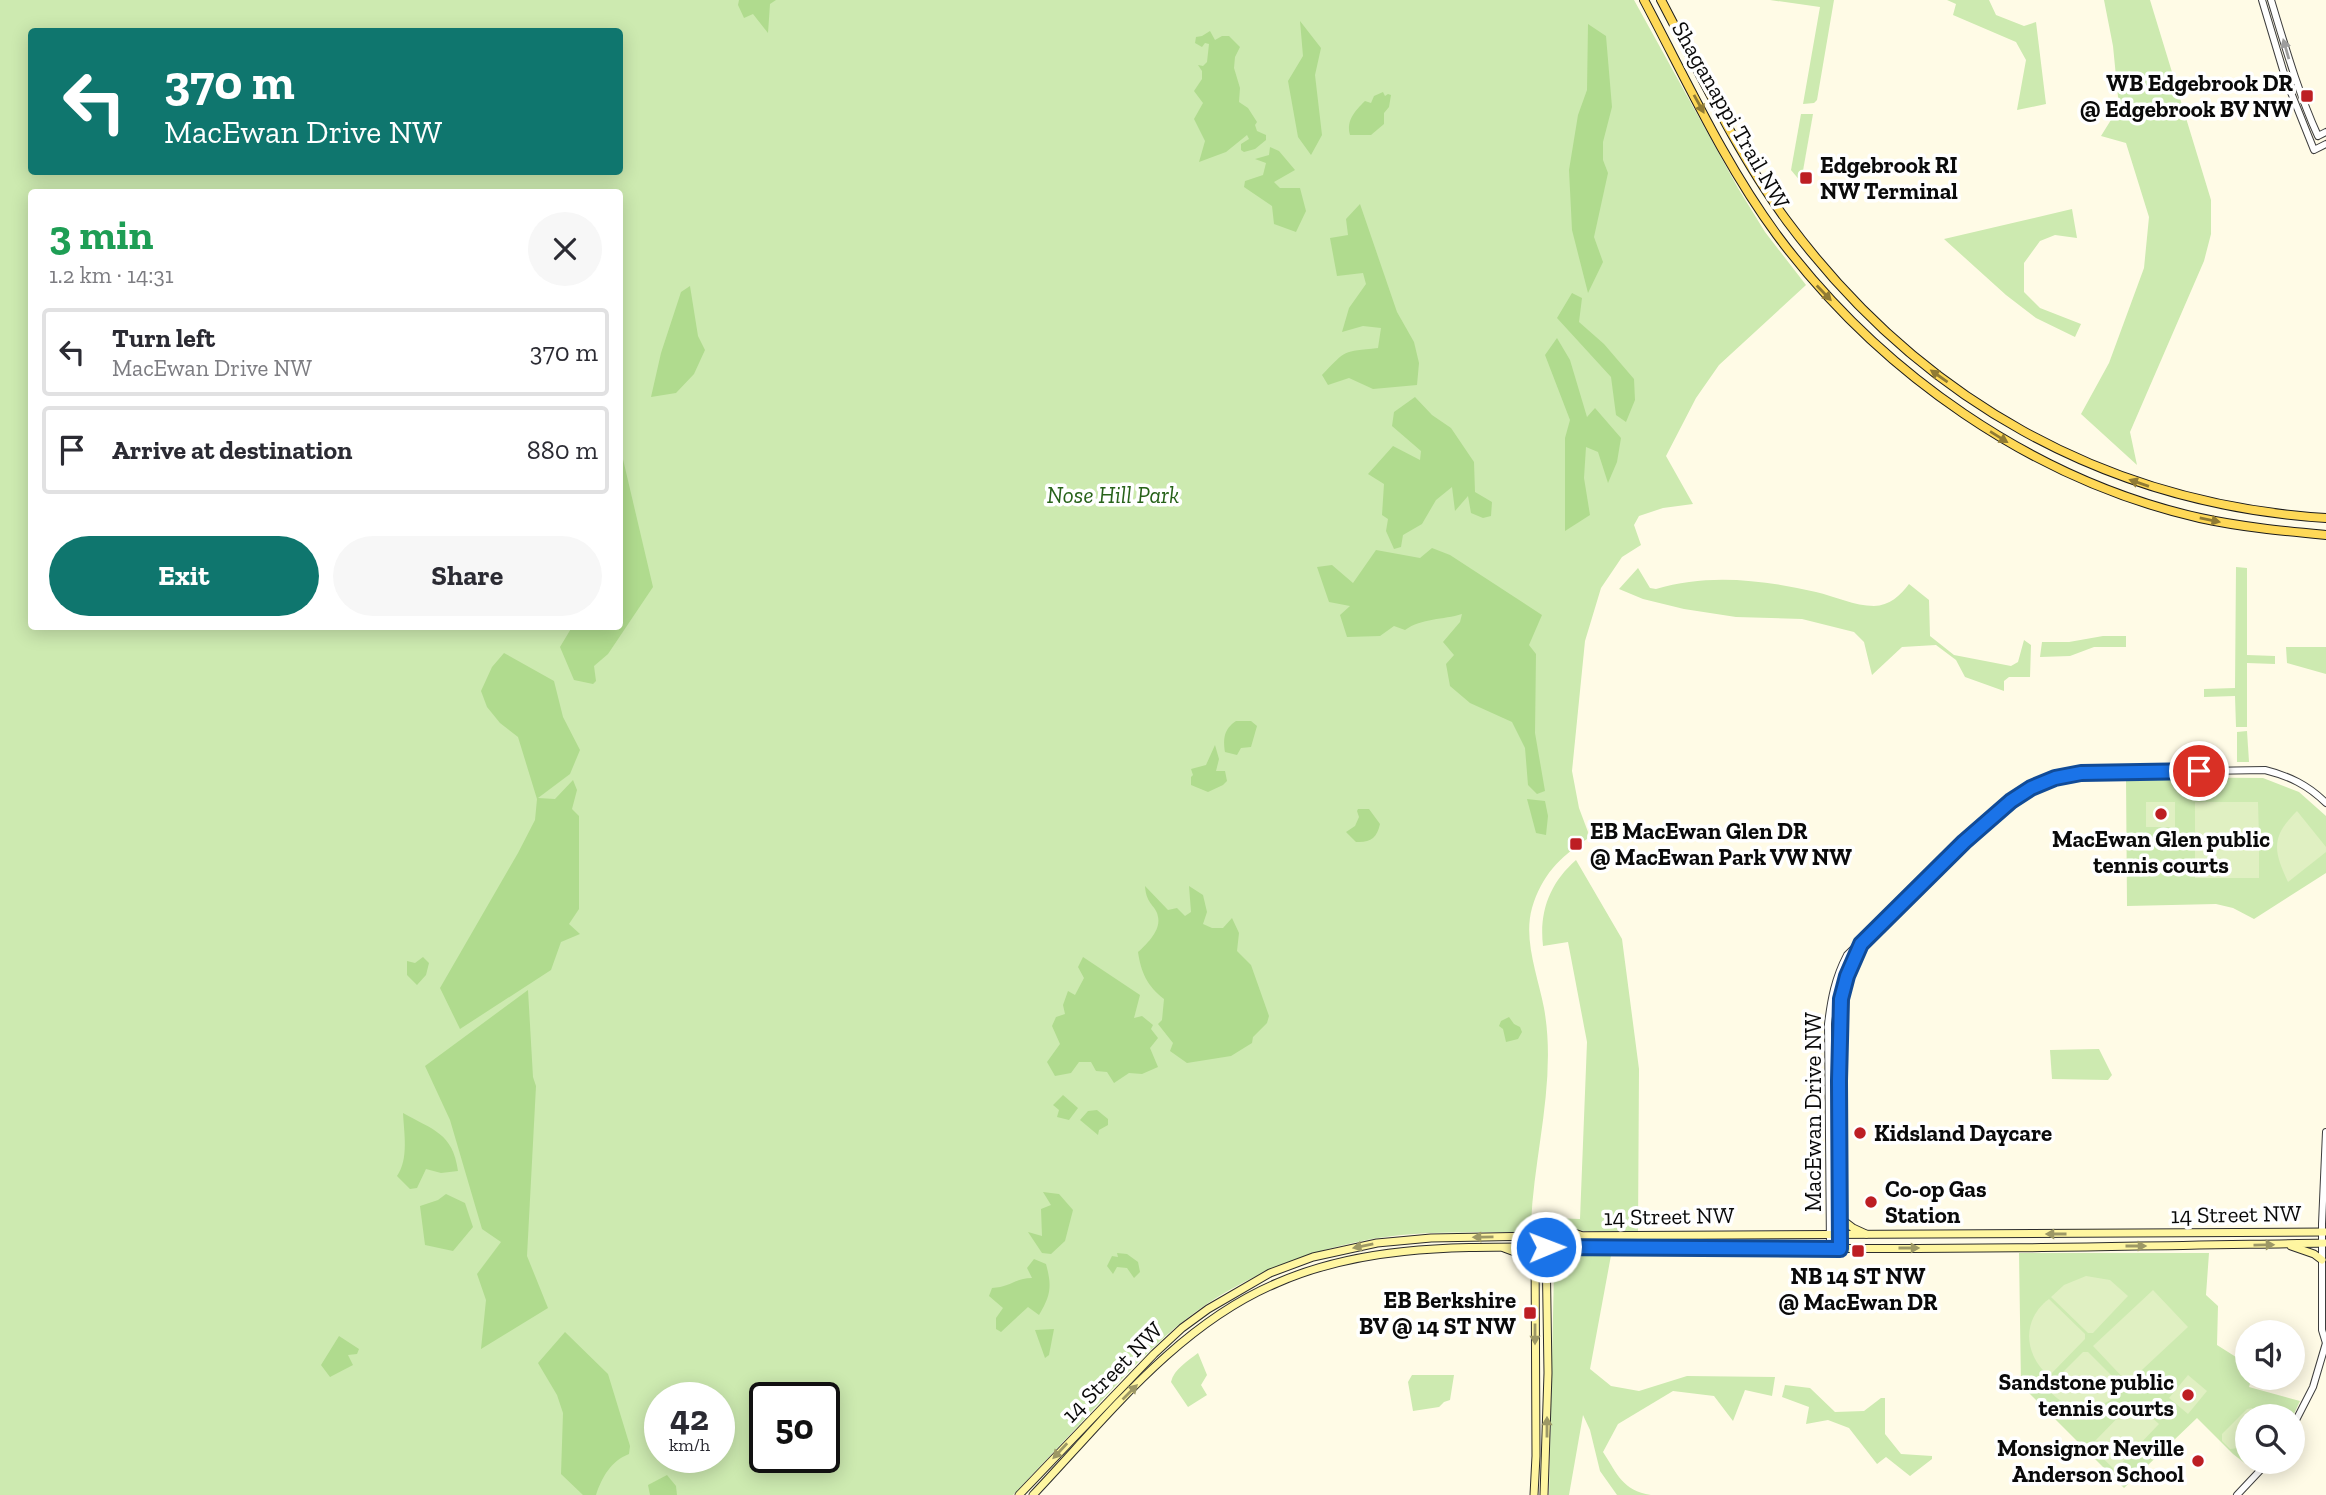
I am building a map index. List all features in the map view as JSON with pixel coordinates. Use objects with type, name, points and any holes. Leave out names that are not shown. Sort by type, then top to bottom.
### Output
[{"type":"main road","name":"Shaganappi Trail NW","points":[[1644,0],[1743,184],[1776,233],[1817,286],[1870,339],[1917,378],[1979,424],[2016,447],[2061,470],[2110,490],[2198,517],[2242,526],[2326,535]]},
{"type":"main road","name":"Shaganappi Trail NW","points":[[1661,0],[1717,106],[1785,218],[1818,262],[1879,326],[1926,367],[2022,432],[2113,475],[2155,489],[2230,507],[2326,518]]},
{"type":"main road","points":[[1840,1218],[1870,1236]]},
{"type":"main road","points":[[1546,1220],[1554,1226],[1584,1236]]},
{"type":"main road","name":"14 Street NW","points":[[1019,1495],[1163,1345],[1208,1309],[1270,1273],[1313,1257],[1377,1243],[1431,1238],[1535,1236],[2324,1232]]},
{"type":"main road","points":[[1534,1495],[1535,1236]]},
{"type":"main road","points":[[1544,1495],[1547,1433],[1546,1236]]},
{"type":"main road","name":"14 Street NW","points":[[1032,1495],[1123,1400],[1181,1344],[1215,1317],[1263,1289],[1316,1267],[1378,1254],[1434,1249],[1574,1246],[1840,1249],[2324,1243]]},
{"type":"main road","points":[[2287,1245],[2314,1254],[2322,1260]]},
{"type":"main road","points":[[1547,1273],[1559,1252],[1574,1246]]},
{"type":"main road","points":[[1503,1247],[1509,1252],[1528,1257],[1535,1266]]},
{"type":"street","points":[[2262,0],[2293,101],[2314,150],[2326,144]]},
{"type":"street","points":[[2271,0],[2297,86],[2318,136],[2326,132]]},
{"type":"street","name":"MacEwan Drive NW","points":[[1830,1248],[1830,1000],[1838,973],[1847,955],[1964,842],[2011,801],[2031,788],[2055,778],[2107,771],[2265,770],[2303,784],[2326,803]]},
{"type":"street","name":"MacEwan Drive NW","points":[[1840,1249],[1841,999],[1847,976],[1861,944]]},
{"type":"street","points":[[2304,1404],[2313,1387],[2326,1343],[2322,1330],[2322,1260],[2326,1132]]},
{"type":"street","points":[[2237,1495],[2257,1474]]},
{"type":"green space","name":"Nose Hill Park","points":[[0,0],[1634,0],[1738,188],[1765,232],[1806,285],[1719,365],[1696,398],[1666,456],[1693,504],[1663,508],[1639,516],[1634,525],[1641,545],[1622,557],[1601,588],[1585,641],[1572,771],[1579,808],[1588,832],[1587,839],[1560,860],[1546,877],[1536,896],[1530,920],[1530,945],[1544,1008],[1548,1062],[1531,1224],[1521,1232],[1462,1232],[1382,1237],[1299,1258],[1238,1285],[1201,1308],[1162,1339],[1013,1495],[0,1495]]},
{"type":"green space","points":[[739,0],[776,0],[770,4],[768,33],[753,14],[744,18],[738,5]]},
{"type":"green space","points":[[1770,0],[1834,0],[1817,100],[1814,103],[1803,104],[1820,7]]},
{"type":"green space","points":[[1947,0],[1989,0],[1996,15],[2024,26],[2036,22],[2046,104],[2017,110],[2026,60],[2016,42],[1953,15],[1956,4]]},
{"type":"green space","points":[[2104,0],[2150,0],[2211,200],[2211,234],[2204,261],[2130,432],[2137,465],[2081,414],[2109,363],[2144,268],[2149,217],[2126,143],[2101,136],[2119,107],[2113,46]]},
{"type":"green space","points":[[1300,21],[1321,48],[1315,75],[1322,135],[1311,155],[1298,137],[1288,81],[1303,56]]},
{"type":"green space","points":[[1588,24],[1606,36],[1612,107],[1603,142],[1603,160],[1608,173],[1594,237],[1603,262],[1588,293],[1572,230],[1569,170],[1578,115],[1587,90]]},
{"type":"green space","points":[[1210,31],[1215,40],[1229,36],[1240,47],[1234,68],[1240,88],[1239,102],[1248,108],[1257,122],[1257,131],[1266,135],[1266,140],[1255,149],[1244,152],[1241,150],[1241,144],[1249,139],[1247,135],[1226,152],[1199,162],[1205,141],[1194,119],[1203,103],[1194,91],[1202,79],[1202,71],[1198,65],[1203,66],[1207,62],[1209,44],[1205,43],[1202,47],[1195,43],[1196,37]]},
{"type":"green space","points":[[1383,92],[1385,96],[1391,95],[1389,107],[1384,113],[1384,124],[1371,135],[1350,135],[1350,120],[1355,112],[1365,101],[1371,103],[1374,96]]},
{"type":"green space","points":[[1801,114],[1813,114],[1801,182],[1791,170]]},
{"type":"green space","points":[[1270,147],[1279,151],[1295,170],[1274,182],[1280,188],[1300,188],[1306,211],[1296,232],[1274,224],[1272,206],[1244,187],[1245,181],[1263,175],[1266,163],[1255,159],[1269,155]]},
{"type":"green space","points":[[1360,204],[1397,312],[1414,342],[1419,363],[1417,385],[1373,389],[1349,378],[1328,385],[1322,375],[1346,353],[1378,348],[1381,328],[1363,326],[1342,332],[1349,308],[1366,284],[1363,273],[1337,276],[1330,238],[1348,235],[1346,219]]},
{"type":"green space","points":[[2072,209],[2077,238],[2055,235],[2040,241],[2024,263],[2024,292],[2040,308],[2081,324],[2075,337],[2036,318],[1944,239]]},
{"type":"green space","points":[[690,286],[698,336],[705,350],[694,374],[676,393],[651,397],[661,353],[681,292]]},
{"type":"green space","points":[[1572,293],[1582,298],[1579,322],[1604,344],[1634,379],[1635,400],[1626,422],[1616,415],[1611,377],[1557,318]]},
{"type":"green space","points":[[1557,338],[1570,360],[1587,417],[1595,408],[1621,438],[1617,462],[1608,483],[1598,452],[1586,447],[1584,478],[1590,515],[1565,531],[1565,438],[1570,420],[1545,355]]},
{"type":"green space","points":[[1415,397],[1432,415],[1451,428],[1474,462],[1475,492],[1492,502],[1491,516],[1483,518],[1471,513],[1468,496],[1455,511],[1452,487],[1436,500],[1422,524],[1403,535],[1401,547],[1394,549],[1386,531],[1388,519],[1382,515],[1384,484],[1368,474],[1393,446],[1420,460],[1421,451],[1392,426],[1394,412]]},
{"type":"green space","points":[[623,459],[653,587],[608,654],[594,666],[596,681],[593,684],[574,680],[560,647],[570,630],[623,630]]},
{"type":"green space","points":[[1432,548],[1450,555],[1542,615],[1529,645],[1536,654],[1535,733],[1545,791],[1537,794],[1528,785],[1525,748],[1512,722],[1470,703],[1450,686],[1446,664],[1454,655],[1443,642],[1460,622],[1462,614],[1425,621],[1405,630],[1394,626],[1380,636],[1347,637],[1340,615],[1350,606],[1329,602],[1317,567],[1332,565],[1353,583],[1376,550],[1420,558]]},
{"type":"green space","points":[[2236,567],[2247,568],[2247,655],[2275,656],[2275,664],[2247,663],[2247,727],[2236,727],[2235,696],[2204,697],[2204,689],[2235,688]]},
{"type":"green space","points":[[1638,568],[1650,588],[1656,589],[1696,581],[1736,580],[1796,588],[1874,606],[1894,599],[1909,584],[1929,600],[1930,636],[1954,655],[2011,666],[2018,662],[2024,640],[2031,645],[2030,677],[2009,677],[2004,681],[2004,691],[1965,677],[1956,660],[1936,645],[1902,647],[1872,675],[1864,642],[1854,632],[1802,619],[1736,617],[1684,609],[1643,599],[1619,589]]},
{"type":"green space","points":[[2103,636],[2126,636],[2126,647],[2094,647],[2070,656],[2040,657],[2042,642],[2069,642]]},
{"type":"green space","points":[[2286,647],[2326,647],[2326,674],[2287,663]]},
{"type":"green space","points":[[504,653],[554,681],[563,717],[580,750],[570,774],[538,798],[555,799],[573,780],[577,790],[572,809],[579,816],[579,909],[569,924],[580,934],[561,942],[551,970],[460,1029],[440,988],[535,820],[537,799],[518,737],[500,723],[487,707],[481,691],[492,667]]},
{"type":"green space","points":[[1236,721],[1251,721],[1257,726],[1251,747],[1241,748],[1237,755],[1225,752],[1224,742],[1225,734]]},
{"type":"green space","points":[[2247,731],[2249,762],[2237,762],[2237,732]]},
{"type":"green space","points":[[1215,745],[1219,759],[1216,771],[1225,771],[1227,781],[1208,792],[1191,785],[1191,769],[1206,765]]},
{"type":"green space","points":[[2126,777],[2263,778],[2299,792],[2326,816],[2326,873],[2254,919],[2233,908],[2216,904],[2127,906]]},
{"type":"green space","points":[[1527,799],[1545,801],[1548,816],[1546,835],[1536,833]]},
{"type":"green space","name":"MacEwan Glen public tennis courts","points":[[2146,802],[2175,802],[2175,827],[2146,827]]},
{"type":"green space","points":[[2195,802],[2258,802],[2259,837],[2195,838]]},
{"type":"green space","points":[[1358,809],[1369,809],[1380,824],[1375,836],[1365,842],[1356,842],[1346,832],[1355,826],[1359,817]]},
{"type":"green space","points":[[2297,811],[2326,847],[2326,852],[2288,882],[2279,861],[2277,844],[2283,829]]},
{"type":"green space","points":[[2195,842],[2259,842],[2259,878],[2195,878]]},
{"type":"green space","points":[[1576,860],[1622,939],[1639,1069],[1638,1232],[1579,1230],[1559,1224],[1552,1218],[1580,1219],[1587,1042],[1568,942],[1543,946],[1542,933],[1548,898],[1559,878]]},
{"type":"green space","points":[[1145,886],[1168,910],[1177,908],[1185,916],[1191,912],[1189,886],[1203,895],[1207,912],[1203,924],[1212,928],[1223,928],[1232,918],[1239,933],[1237,951],[1251,965],[1269,1016],[1267,1023],[1253,1037],[1252,1043],[1231,1056],[1187,1063],[1170,1051],[1173,1043],[1158,1024],[1162,1020],[1164,999],[1146,978],[1138,952],[1152,936],[1158,922],[1157,913],[1147,897]]},
{"type":"green space","points":[[423,957],[429,963],[426,975],[417,985],[407,975],[407,961],[415,963]]},
{"type":"green space","points":[[1083,957],[1140,995],[1134,1018],[1142,1016],[1153,1025],[1151,1029],[1158,1038],[1150,1048],[1158,1067],[1142,1074],[1129,1073],[1114,1083],[1107,1072],[1096,1071],[1091,1062],[1079,1062],[1071,1073],[1055,1076],[1047,1062],[1060,1044],[1052,1026],[1056,1017],[1065,1014],[1063,1005],[1068,991],[1075,995],[1084,978],[1078,967]]},
{"type":"green space","points":[[528,990],[533,1077],[536,1086],[527,1256],[548,1308],[481,1349],[486,1300],[477,1274],[501,1242],[482,1229],[450,1120],[425,1066]]},
{"type":"green space","points":[[1509,1017],[1522,1032],[1518,1039],[1506,1042],[1503,1029],[1499,1026],[1501,1021]]},
{"type":"green space","points":[[2099,1049],[2112,1075],[2108,1080],[2052,1079],[2050,1050]]},
{"type":"green space","points":[[1063,1095],[1078,1108],[1069,1120],[1057,1117],[1059,1110],[1053,1105]]},
{"type":"green space","points":[[1097,1110],[1108,1119],[1108,1125],[1099,1130],[1098,1135],[1080,1120],[1088,1111]]},
{"type":"green space","points":[[403,1113],[446,1140],[452,1148],[458,1171],[441,1173],[426,1169],[417,1188],[410,1189],[397,1176],[404,1154]]},
{"type":"green space","points":[[1043,1192],[1059,1194],[1073,1210],[1065,1241],[1051,1254],[1042,1253],[1028,1232],[1042,1236],[1041,1209],[1051,1205]]},
{"type":"green space","points":[[446,1194],[465,1203],[473,1227],[453,1251],[425,1245],[420,1206]]},
{"type":"green space","points":[[1579,1250],[1612,1250],[1590,1369],[1611,1386],[1639,1391],[1687,1376],[1775,1377],[1772,1396],[1745,1390],[1733,1421],[1714,1396],[1673,1391],[1618,1424],[1603,1452],[1627,1485],[1651,1495],[1617,1495],[1600,1471],[1590,1430],[1583,1415],[1569,1495],[1549,1495],[1554,1271],[1561,1255]]},
{"type":"green space","points":[[1117,1253],[1127,1254],[1138,1262],[1140,1272],[1134,1278],[1127,1268],[1117,1267],[1113,1274],[1107,1266],[1112,1256],[1118,1257]]},
{"type":"green space","points":[[2019,1253],[2209,1253],[2206,1295],[2218,1306],[2217,1345],[2235,1356],[2235,1390],[2260,1390],[2300,1401],[2299,1404],[2235,1404],[2235,1456],[2197,1418],[2124,1488],[2021,1385]]},
{"type":"green space","points":[[1034,1259],[1046,1264],[1050,1285],[1046,1302],[1039,1315],[1028,1307],[1001,1332],[996,1329],[996,1318],[1003,1308],[989,1296],[992,1288],[1032,1278],[1027,1268]]},
{"type":"green space","points":[[2086,1276],[2110,1280],[2128,1296],[2093,1333],[2088,1333],[2051,1297],[2064,1285]]},
{"type":"green space","points":[[2153,1290],[2188,1327],[2128,1383],[2093,1346]]},
{"type":"green space","points":[[2049,1299],[2085,1334],[2085,1339],[2049,1376],[2034,1358],[2029,1337],[2034,1316]]},
{"type":"green space","points":[[1054,1329],[1049,1355],[1045,1358],[1035,1330]]},
{"type":"green space","points":[[565,1332],[608,1374],[630,1446],[629,1454],[608,1470],[596,1495],[583,1495],[561,1474],[563,1413],[557,1395],[538,1363]]},
{"type":"green space","points":[[339,1336],[359,1349],[357,1354],[348,1355],[353,1365],[330,1377],[321,1365]]},
{"type":"green space","points":[[2083,1352],[2088,1352],[2124,1388],[2115,1397],[2096,1407],[2075,1407],[2055,1397],[2047,1388]]},
{"type":"green space","points":[[1198,1353],[1207,1375],[1201,1385],[1207,1395],[1188,1407],[1171,1382],[1178,1369]]},
{"type":"green space","points":[[1412,1375],[1454,1375],[1450,1400],[1439,1407],[1413,1411],[1408,1382]]},
{"type":"green space","name":"Sandstone public tennis courts","points":[[2188,1375],[2207,1391],[2188,1414],[2169,1398]]},
{"type":"green space","points":[[1785,1385],[1810,1388],[1835,1412],[1864,1411],[1881,1398],[1885,1398],[1885,1434],[1901,1454],[1932,1456],[1932,1459],[1910,1476],[1886,1457],[1877,1464],[1849,1428],[1828,1420],[1806,1424],[1809,1407],[1782,1397]]},
{"type":"green space","points":[[2134,1401],[2159,1424],[2115,1470],[2090,1446]]},
{"type":"green space","points":[[2235,1421],[2235,1448],[2230,1449],[2222,1441],[2222,1434]]},
{"type":"green space","points":[[667,1475],[676,1486],[677,1495],[650,1495],[648,1485]]},
{"type":"place","name":"WB Edgebrook DR @ Edgebrook BV NW","points":[[2307,96]]},
{"type":"place","name":"Edgebrook RI NW Terminal","points":[[1806,178]]},
{"type":"place","name":"MacEwan Glen public tennis courts","points":[[2161,814]]},
{"type":"place","name":"EB MacEwan Glen DR @ MacEwan Park VW NW","points":[[1576,844]]},
{"type":"place","name":"Kidsland Daycare","points":[[1860,1133]]},
{"type":"place","name":"Co-op Gas Station","points":[[1871,1202]]},
{"type":"place","name":"NB 14 ST NW @ MacEwan DR","points":[[1858,1251]]},
{"type":"place","name":"EB Berkshire BV @ 14 ST NW","points":[[1530,1313]]},
{"type":"place","name":"Sandstone public tennis courts","points":[[2188,1395]]},
{"type":"place","name":"Monsignor Neville Anderson School","points":[[2198,1461]]},
{"type":"route","points":[[1546,1247],[1840,1249],[1841,999],[1847,976],[1861,944],[1964,842],[2011,801],[2031,788],[2055,778],[2081,773],[2199,771]]}]
